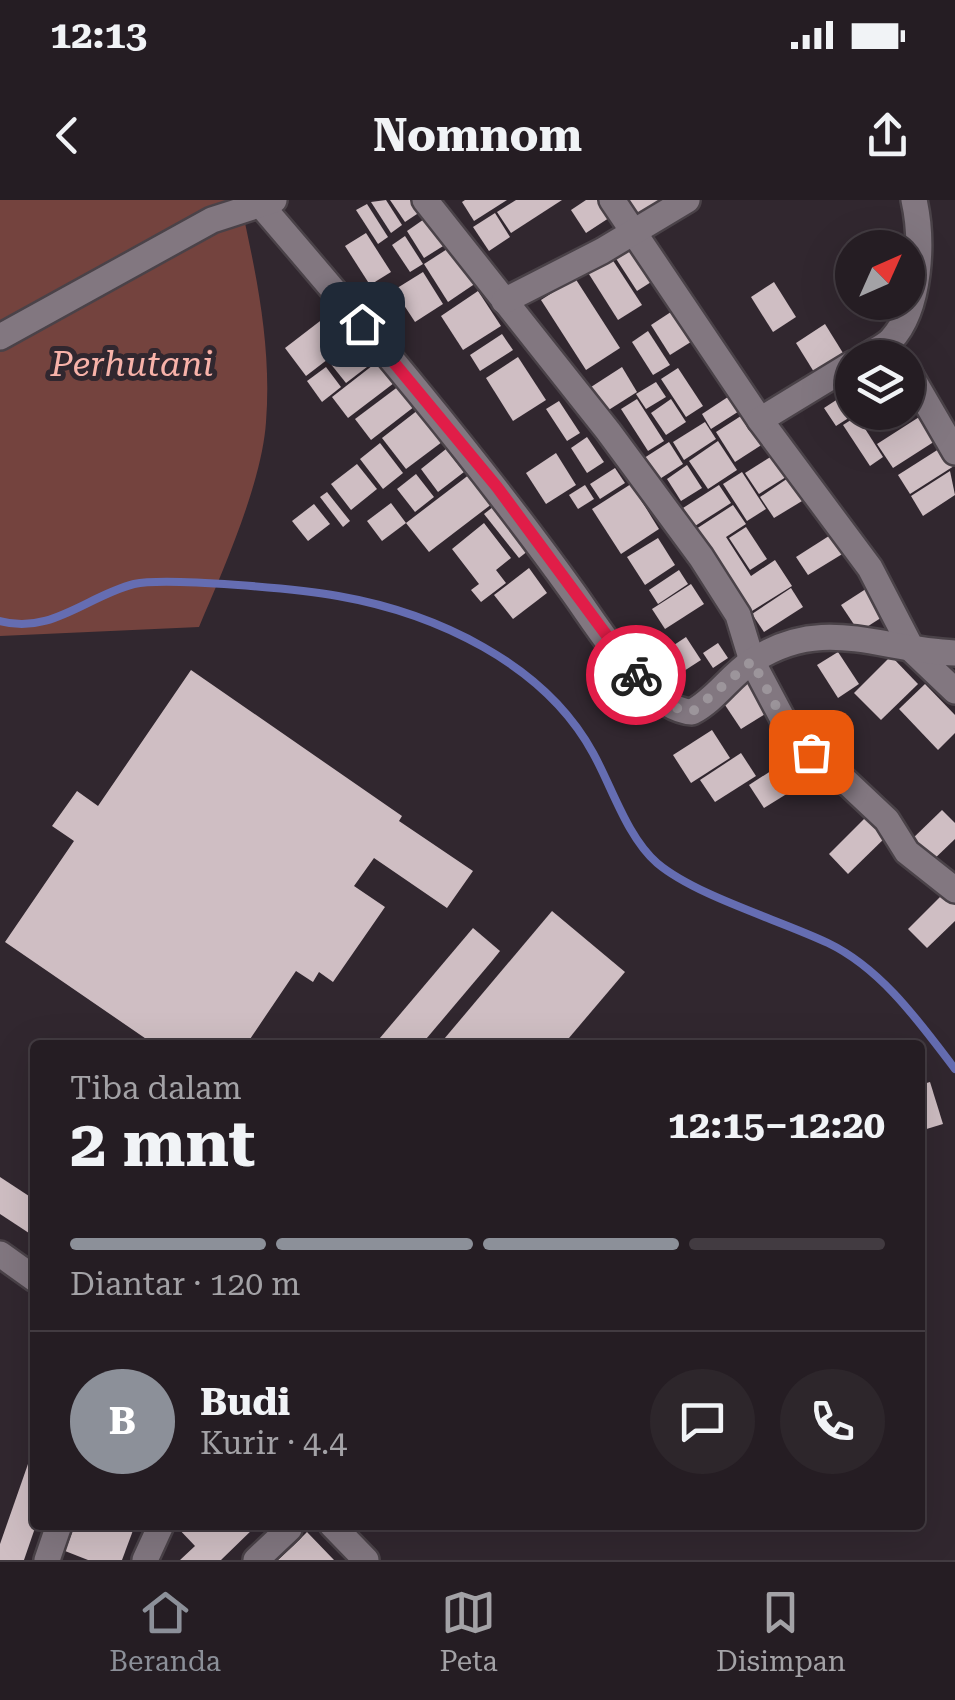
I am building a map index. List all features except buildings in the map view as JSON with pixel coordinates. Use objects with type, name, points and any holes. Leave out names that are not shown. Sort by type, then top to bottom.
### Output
[{"type":"street","points":[[425,200],[701,558],[738,614],[752,661],[786,725],[888,820],[907,852],[955,890]]},
{"type":"street","points":[[612,200],[760,420],[870,568],[913,651],[955,691]]},
{"type":"street","points":[[504,301],[687,200]]},
{"type":"street","points":[[898,340],[918,248],[914,200]]},
{"type":"street","points":[[0,337],[212,220],[267,202],[497,487],[613,647],[668,706],[692,712],[752,661],[802,638],[826,634],[913,651],[955,653]]},
{"type":"street","points":[[760,420],[835,374]]},
{"type":"street","points":[[925,400],[955,452]]},
{"type":"street","points":[[0,1254],[30,1275]]},
{"type":"street","points":[[47,1560],[57,1530]]},
{"type":"street","points":[[145,1560],[159,1530]]},
{"type":"street","points":[[256,1560],[288,1530]]},
{"type":"street","points":[[337,1530],[366,1560]]},
{"type":"green space","name":"Perhutani","points":[[0,200],[240,200],[265,338],[266,422],[249,499],[199,627],[0,636]]},
{"type":"waterway","points":[[0,621],[36,623],[134,584],[174,582],[338,596],[412,615],[448,629],[516,668],[572,721],[593,753],[637,840],[657,863],[693,886],[848,954],[899,998],[955,1069]]},
{"type":"way so far","points":[[636,675],[668,706],[692,712],[702,708],[752,661],[768,698],[811,752]]},
{"type":"route","points":[[362,324],[497,487],[636,675]]}]
